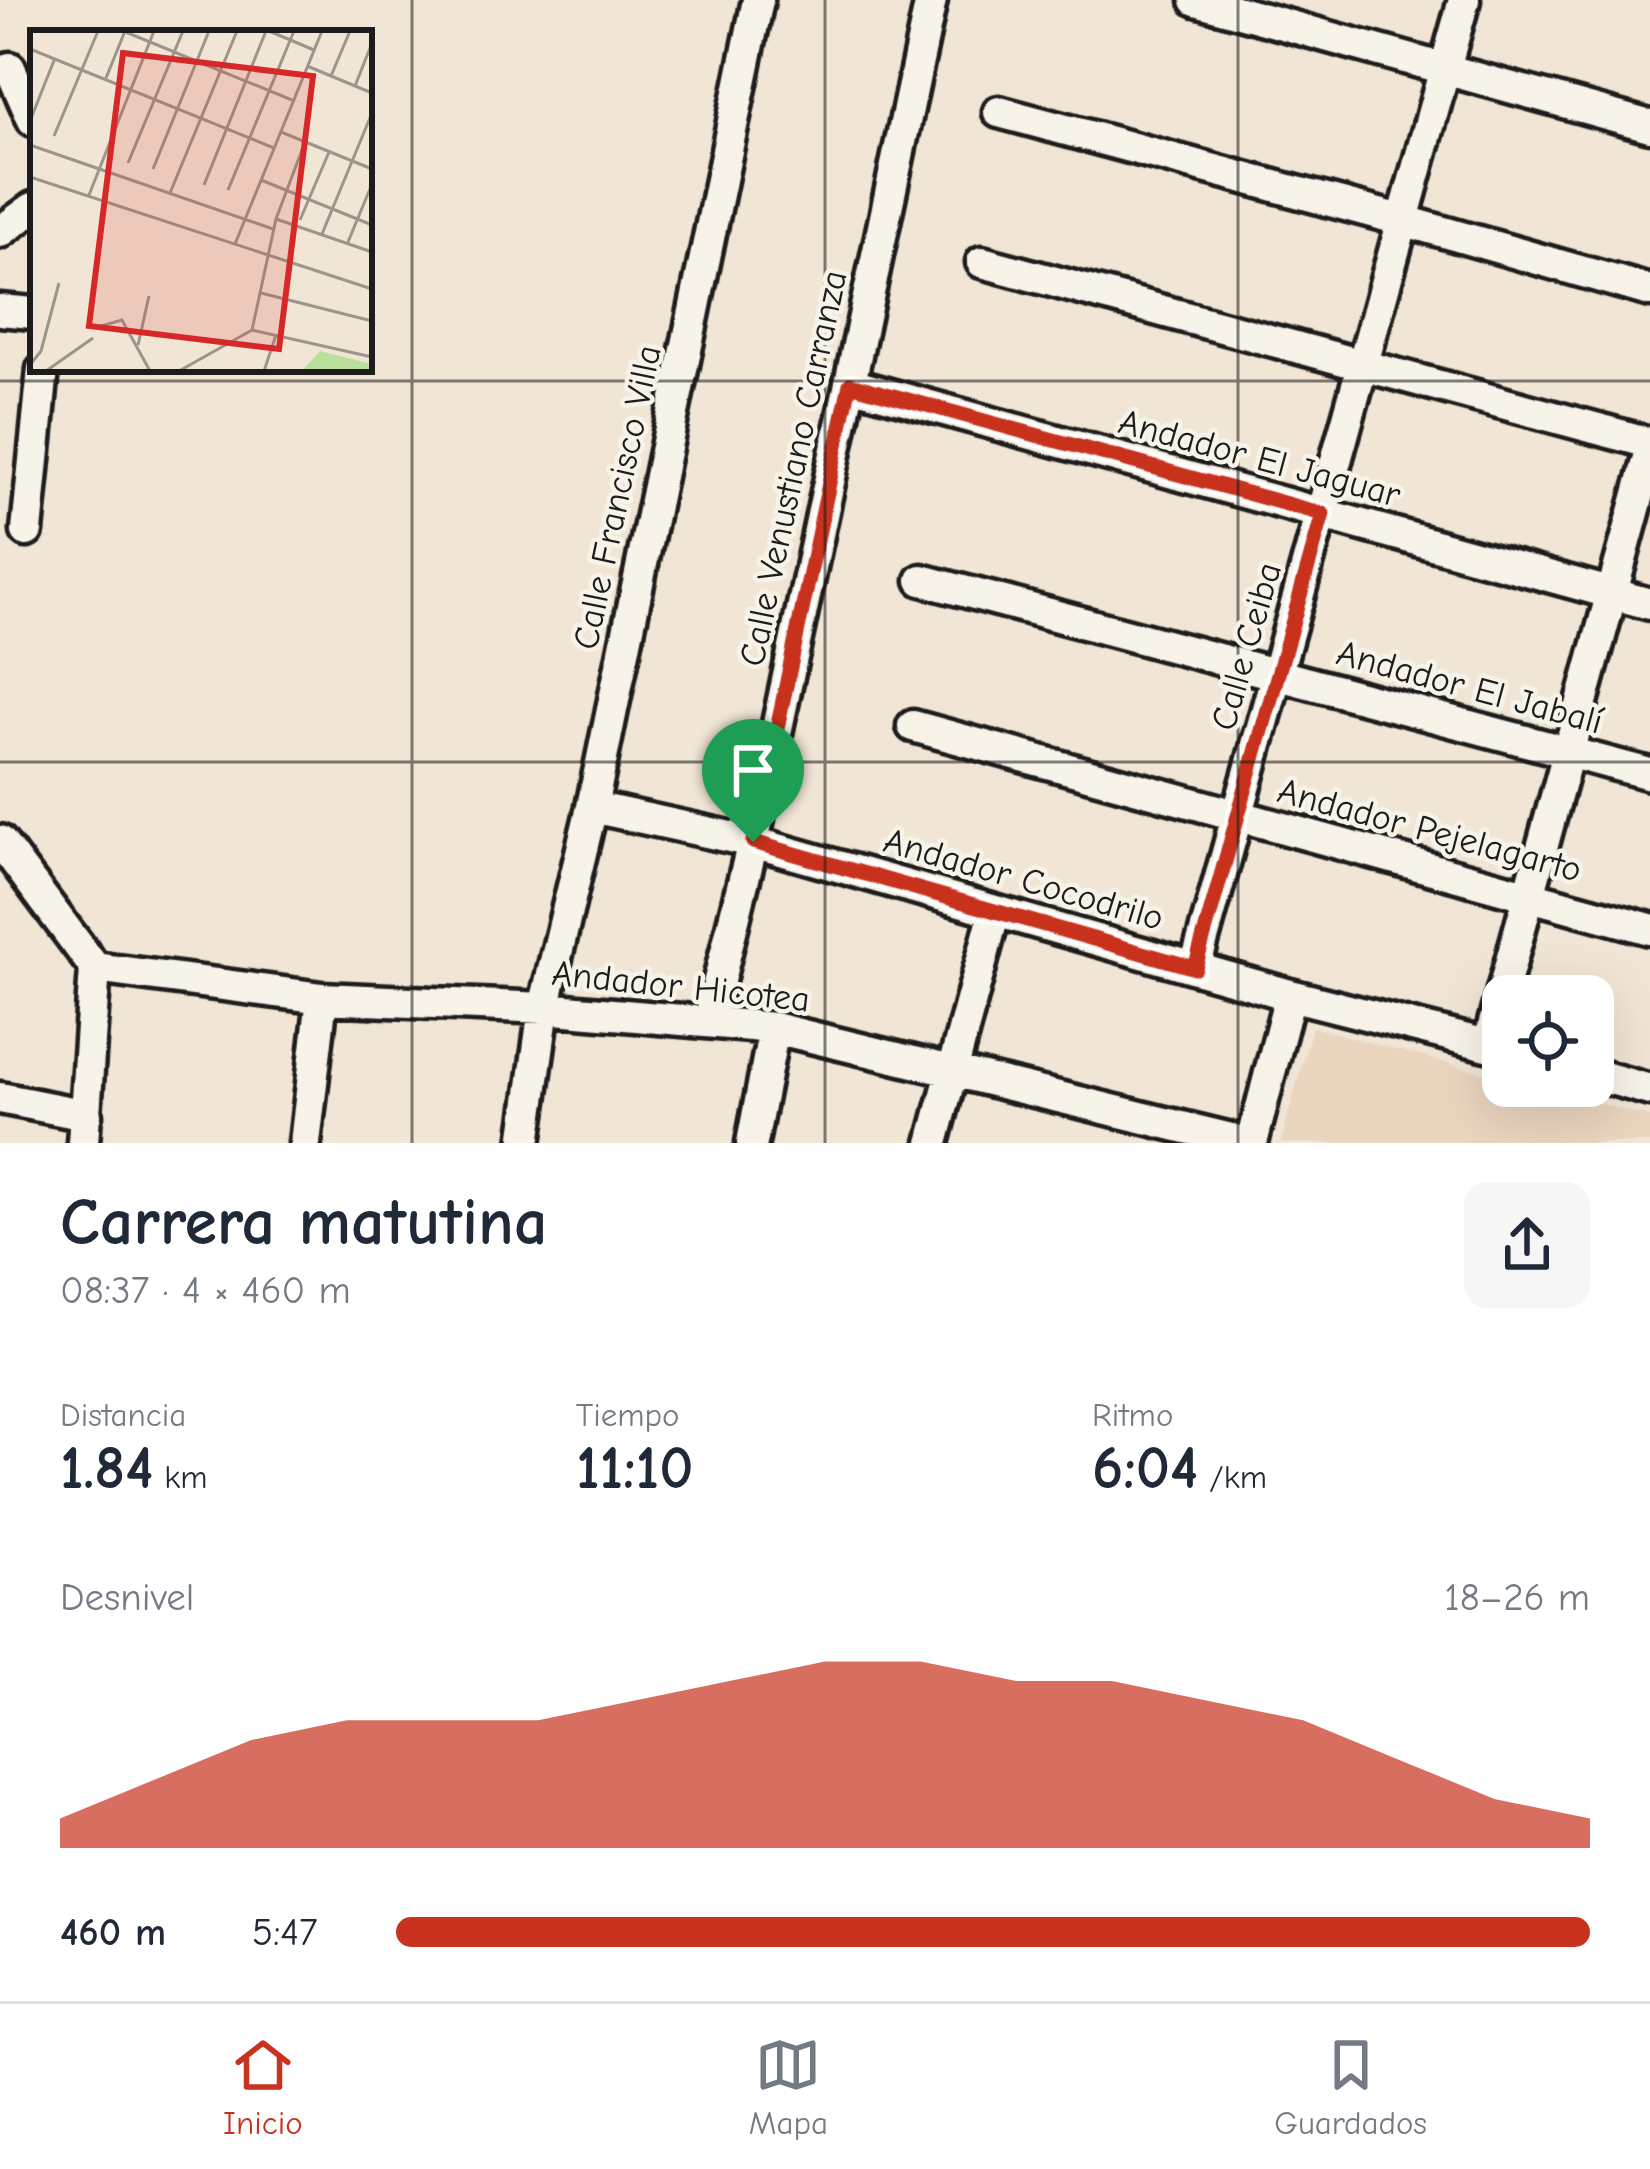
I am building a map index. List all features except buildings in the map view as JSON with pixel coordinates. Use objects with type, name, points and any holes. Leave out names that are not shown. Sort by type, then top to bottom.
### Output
[{"type":"street","name":"Calle Francisco Villa","points":[[525,1143],[544,1008],[592,807],[758,0]]},
{"type":"street","name":"Calle Venustiano Carranza","points":[[709,1021],[753,842],[931,0]]},
{"type":"street","points":[[1196,0],[1650,126]]},
{"type":"street","name":"Calle Ceiba","points":[[1195,968],[1464,0]]},
{"type":"street","points":[[10,68],[30,112]]},
{"type":"street","points":[[999,112],[1650,291]]},
{"type":"street","points":[[0,232],[30,210]]},
{"type":"street","points":[[982,262],[1650,443]]},
{"type":"street","points":[[0,310],[30,314]]},
{"type":"street","points":[[27,531],[43,372]]},
{"type":"street","name":"Andador El Jaguar","points":[[850,384],[1650,604]]},
{"type":"street","points":[[1511,975],[1528,896],[1650,454]]},
{"type":"street","name":"Andador El Jabalí","points":[[922,580],[1650,774]]},
{"type":"street","name":"Andador Pejelagarto","points":[[913,726],[1650,929]]},
{"type":"street","name":"Andador Cocodrilo","points":[[592,807],[753,842],[1290,995],[1482,1043]]},
{"type":"street","points":[[0,841],[95,968],[84,1129],[0,1098]]},
{"type":"street","points":[[933,1143],[995,911]]},
{"type":"street","name":"Andador Hicotea","points":[[95,968],[322,998],[544,1008],[774,1028],[1250,1143]]},
{"type":"street","points":[[1250,1143],[1290,995]]},
{"type":"street","points":[[305,1143],[322,998]]},
{"type":"street","points":[[752,1143],[774,1028]]},
{"type":"street","points":[[1614,1080],[1650,1090]]},
{"type":"shaded area","points":[[1312,1027],[1482,1072],[1482,1107],[1612,1107],[1650,1117],[1650,1143],[1281,1143]]},
{"type":"route","points":[[850,384],[1323,514],[1195,968],[753,842],[850,384]]}]
